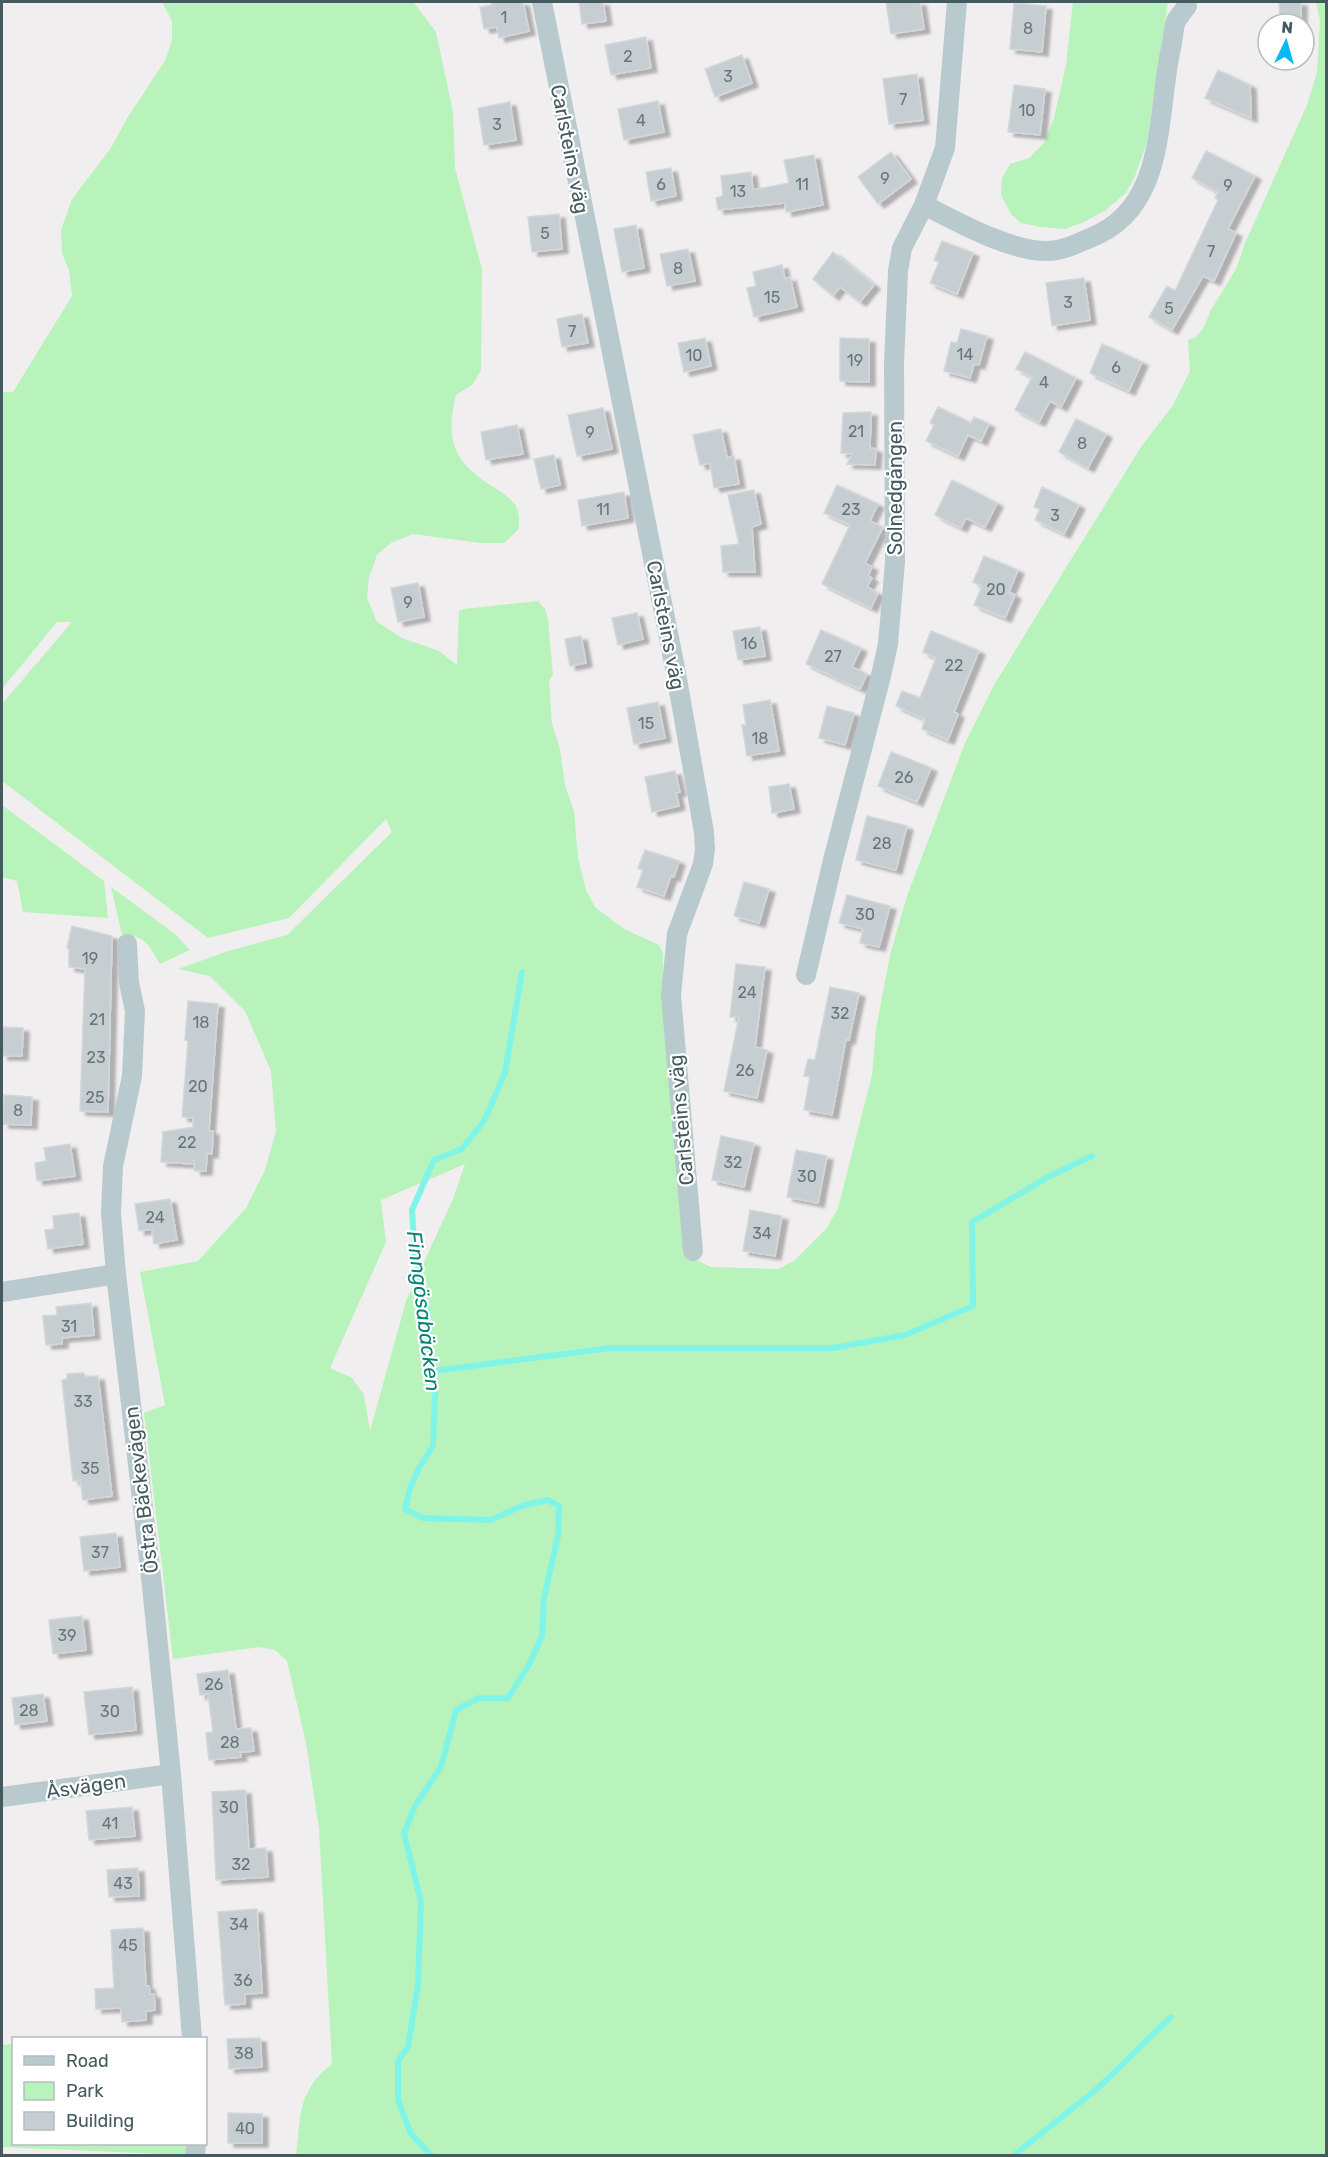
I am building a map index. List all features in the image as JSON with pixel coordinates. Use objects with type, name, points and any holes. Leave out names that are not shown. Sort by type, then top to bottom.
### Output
[{"type":"street","name":"Carlsteins väg","points":[[542,2],[675,668],[704,832],[703,864],[677,934],[670,995],[693,1251]]},
{"type":"street","name":"Solnedgången","points":[[806,975],[813,938],[888,644],[895,562],[894,363],[898,271],[902,248],[924,204],[945,148],[957,2]]},
{"type":"street","points":[[924,204],[969,228],[1018,246],[1046,251],[1064,248],[1096,236],[1113,226],[1138,200],[1148,182],[1155,154],[1166,69],[1176,21],[1187,6]]},
{"type":"street","name":"Östra Bäckevägen","points":[[127,944],[129,982],[135,1011],[132,1076],[118,1142],[111,1189],[111,1214],[171,1774],[192,2037]]},
{"type":"street","points":[[2,1292],[116,1274]]},
{"type":"street","name":"Åsvägen","points":[[2,1797],[171,1774]]},
{"type":"green space","points":[[162,2],[412,2],[436,32],[453,112],[455,168],[482,269],[481,370],[472,385],[456,395],[452,434],[454,445],[466,465],[515,505],[519,515],[519,529],[504,543],[480,543],[413,534],[391,543],[377,555],[369,577],[367,598],[377,622],[402,638],[439,651],[457,665],[459,611],[538,601],[545,609],[553,674],[549,681],[552,724],[560,749],[565,786],[574,811],[578,858],[586,890],[595,907],[624,929],[659,945],[663,953],[663,992],[677,1140],[684,1254],[711,1267],[778,1269],[794,1261],[826,1229],[838,1208],[872,1075],[876,1029],[890,955],[907,896],[965,743],[993,687],[1141,447],[1173,405],[1190,371],[1188,340],[1196,337],[1203,329],[1211,310],[1236,269],[1245,243],[1307,105],[1317,72],[1320,20],[1316,2],[1326,2],[1326,2155],[296,2155],[300,2116],[307,2094],[312,2084],[332,2064],[319,1829],[306,1743],[287,1661],[275,1650],[259,1647],[173,1659],[144,1413],[165,1405],[140,1272],[198,1261],[246,1208],[265,1170],[276,1131],[271,1071],[245,1011],[210,976],[178,969],[228,951],[287,935],[392,832],[386,819],[289,918],[208,938],[2,781],[2,704],[72,622],[57,622],[2,689],[2,392],[13,392],[72,296],[69,271],[62,253],[61,230],[72,199],[111,148],[126,120],[166,59],[172,39],[172,21]],"holes":[[[465,1164],[453,1199],[406,1301],[370,1431],[364,1395],[352,1378],[330,1368],[386,1242],[381,1200]]]},
{"type":"green space","points":[[1073,2],[1168,2],[1147,142],[1135,176],[1126,193],[1106,210],[1084,222],[1065,229],[1041,227],[1021,223],[1011,214],[1001,195],[1002,178],[1010,164],[1029,158],[1044,143],[1054,118],[1066,65]]},
{"type":"green space","points":[[2,805],[104,881],[108,918],[23,912],[17,881],[2,877]]},
{"type":"green space","points":[[111,887],[175,934],[190,950],[160,964],[146,942],[130,935],[122,935]]},
{"type":"green space","points":[[12,2044],[12,2145],[185,2145],[186,2155],[2,2147],[2,2045]]},
{"type":"building","points":[[491,2],[523,2],[529,31],[499,38],[497,27],[484,29],[480,7],[492,5]]},
{"type":"building","points":[[579,2],[603,2],[606,21],[582,24]]},
{"type":"building","points":[[886,2],[920,2],[924,29],[891,34]]},
{"type":"building","points":[[1279,2],[1301,2],[1301,12],[1279,12]]},
{"type":"building","points":[[1014,3],[1046,6],[1042,52],[1010,49]]},
{"type":"building","points":[[646,37],[651,68],[611,75],[605,45]]},
{"type":"building","points":[[742,55],[752,83],[715,97],[705,69]]},
{"type":"building","points":[[1218,70],[1250,85],[1251,118],[1205,98]]},
{"type":"building","points":[[917,74],[923,120],[889,124],[883,79]]},
{"type":"building","points":[[1014,85],[1045,89],[1040,135],[1008,132]]},
{"type":"building","points":[[658,101],[664,132],[624,140],[618,109]]},
{"type":"building","points":[[510,102],[516,140],[484,145],[478,108]]},
{"type":"building","points":[[1206,151],[1255,176],[1228,229],[1236,233],[1214,281],[1203,276],[1172,330],[1149,317],[1167,286],[1175,291],[1218,200],[1215,198],[1218,192],[1192,178]]},
{"type":"building","points":[[891,152],[911,179],[878,204],[858,177]]},
{"type":"building","points":[[814,155],[823,205],[786,212],[785,203],[718,210],[716,198],[723,196],[721,176],[751,172],[753,190],[789,183],[784,160]]},
{"type":"building","points":[[671,168],[676,196],[651,201],[646,172]]},
{"type":"building","points":[[559,214],[562,249],[532,252],[528,217]]},
{"type":"building","points":[[636,225],[644,268],[622,272],[614,229]]},
{"type":"building","points":[[942,241],[973,253],[957,294],[930,283],[939,262],[934,260]]},
{"type":"building","points":[[688,249],[695,281],[667,286],[660,254]]},
{"type":"building","points":[[833,252],[874,285],[860,302],[840,287],[833,296],[813,279]]},
{"type":"building","points":[[782,265],[785,279],[790,277],[797,307],[754,317],[747,288],[756,286],[753,272]]},
{"type":"building","points":[[1084,278],[1090,320],[1052,326],[1046,283]]},
{"type":"building","points":[[582,314],[588,343],[562,347],[557,319]]},
{"type":"building","points":[[961,329],[987,336],[979,365],[974,364],[970,378],[944,371],[951,342],[957,343]]},
{"type":"building","points":[[705,338],[711,366],[684,372],[678,343]]},
{"type":"building","points":[[840,338],[869,339],[869,382],[840,381]]},
{"type":"building","points":[[1102,344],[1142,362],[1129,391],[1090,373]]},
{"type":"building","points":[[1025,352],[1076,378],[1061,407],[1050,401],[1039,422],[1015,410],[1032,377],[1016,369]]},
{"type":"building","points":[[938,407],[971,423],[974,417],[989,424],[981,441],[968,435],[958,456],[926,441],[934,425],[930,423]]},
{"type":"building","points":[[603,408],[612,449],[577,456],[568,415]]},
{"type":"building","points":[[871,412],[870,448],[876,449],[875,465],[847,464],[852,454],[841,453],[843,413]]},
{"type":"building","points":[[1076,419],[1106,434],[1088,468],[1059,452]]},
{"type":"building","points":[[517,425],[523,454],[486,460],[481,432]]},
{"type":"building","points":[[721,429],[727,458],[734,456],[739,484],[714,488],[710,463],[700,465],[693,435]]},
{"type":"building","points":[[554,455],[560,485],[541,489],[534,459]]},
{"type":"building","points":[[952,480],[997,503],[985,527],[966,518],[961,528],[935,515]]},
{"type":"building","points":[[837,485],[878,504],[870,521],[883,527],[865,563],[872,567],[868,576],[872,578],[867,587],[878,593],[871,608],[822,584],[850,525],[824,513]]},
{"type":"building","points":[[1042,487],[1079,505],[1064,534],[1035,520],[1040,509],[1034,507]]},
{"type":"building","points":[[754,490],[761,524],[752,527],[755,572],[723,572],[721,546],[739,544],[728,495]]},
{"type":"building","points":[[624,492],[628,518],[582,526],[578,500]]},
{"type":"building","points":[[984,556],[1018,570],[1009,592],[1015,595],[1005,618],[974,605],[982,586],[973,582]]},
{"type":"building","points":[[418,583],[424,617],[398,622],[391,588]]},
{"type":"building","points":[[637,613],[643,639],[618,645],[612,618]]},
{"type":"building","points":[[760,627],[765,656],[738,660],[733,631]]},
{"type":"building","points":[[821,630],[861,648],[852,667],[867,674],[860,689],[806,664]]},
{"type":"building","points":[[931,631],[979,651],[954,712],[958,714],[948,740],[922,729],[925,719],[896,706],[902,691],[920,698],[936,658],[923,652]]},
{"type":"building","points":[[581,636],[586,663],[570,666],[565,639]]},
{"type":"building","points":[[770,700],[779,751],[747,756],[742,725],[746,725],[743,705]]},
{"type":"building","points":[[658,702],[665,738],[634,744],[627,708]]},
{"type":"building","points":[[827,706],[854,713],[845,745],[819,738]]},
{"type":"building","points":[[891,752],[931,768],[917,802],[878,786]]},
{"type":"building","points":[[675,771],[680,792],[676,793],[679,806],[652,812],[645,777]]},
{"type":"building","points":[[789,784],[794,809],[772,813],[769,787]]},
{"type":"building","points":[[867,816],[907,826],[896,870],[856,860]]},
{"type":"building","points":[[645,850],[679,861],[664,896],[637,887],[643,870],[638,868]]},
{"type":"building","points":[[744,882],[769,889],[759,923],[734,916]]},
{"type":"building","points":[[847,895],[890,906],[879,947],[860,943],[863,929],[839,923]]},
{"type":"building","points":[[72,926],[112,936],[108,1112],[80,1111],[85,969],[69,967],[69,949],[67,948]]},
{"type":"building","points":[[736,964],[765,967],[755,1047],[767,1050],[757,1098],[724,1091],[739,1017],[730,1017]]},
{"type":"building","points":[[830,987],[859,993],[849,1040],[846,1039],[832,1115],[804,1110],[810,1077],[804,1076],[808,1059],[815,1060]]},
{"type":"building","points":[[188,1001],[218,1004],[209,1131],[213,1131],[212,1154],[207,1153],[206,1171],[195,1171],[194,1160],[194,1164],[161,1162],[163,1132],[193,1127],[193,1118],[182,1117],[188,1041],[185,1040]]},
{"type":"building","points":[[2,1027],[23,1028],[22,1056],[2,1056]]},
{"type":"building","points":[[4,1095],[32,1097],[31,1125],[3,1124]]},
{"type":"building","points":[[721,1136],[754,1143],[744,1187],[712,1180]]},
{"type":"building","points":[[70,1144],[75,1176],[37,1181],[35,1163],[46,1161],[44,1148]]},
{"type":"building","points":[[796,1150],[827,1156],[818,1203],[787,1197]]},
{"type":"building","points":[[170,1199],[177,1240],[154,1244],[152,1229],[139,1231],[135,1204]]},
{"type":"building","points":[[750,1210],[782,1216],[775,1256],[743,1251]]},
{"type":"building","points":[[79,1213],[83,1244],[48,1249],[45,1230],[54,1229],[53,1216]]},
{"type":"building","points":[[91,1303],[94,1335],[62,1338],[62,1344],[46,1345],[43,1316],[57,1315],[56,1307]]},
{"type":"building","points":[[84,1373],[85,1377],[98,1376],[112,1496],[83,1500],[80,1480],[73,1481],[62,1380],[67,1379],[67,1374]]},
{"type":"building","points":[[116,1533],[120,1567],[84,1571],[80,1537]]},
{"type":"building","points":[[82,1616],[86,1650],[53,1654],[49,1620]]},
{"type":"building","points":[[228,1670],[236,1729],[251,1728],[254,1751],[240,1752],[241,1757],[209,1760],[206,1733],[213,1732],[208,1694],[200,1695],[197,1674]]},
{"type":"building","points":[[132,1687],[136,1730],[89,1735],[84,1692]]},
{"type":"building","points":[[43,1694],[47,1721],[15,1725],[12,1698]]},
{"type":"building","points":[[245,1790],[249,1849],[266,1848],[268,1877],[216,1880],[212,1792]]},
{"type":"building","points":[[132,1807],[135,1836],[89,1840],[86,1811]]},
{"type":"building","points":[[138,1868],[139,1896],[109,1897],[107,1870]]},
{"type":"building","points":[[257,1909],[262,1993],[245,1994],[245,2004],[225,2005],[218,1912]]},
{"type":"building","points":[[143,1928],[146,1986],[149,1986],[150,1994],[154,1994],[155,2010],[146,2011],[146,2020],[122,2022],[121,2008],[96,2009],[95,1989],[114,1988],[111,1930]]},
{"type":"building","points":[[260,2038],[262,2067],[229,2069],[227,2039]]},
{"type":"building","points":[[228,2113],[262,2114],[262,2143],[228,2143]]},
{"type":"waterway","name":"Finngösabäcken","points":[[432,2156],[411,2134],[398,2100],[398,2061],[408,2047],[418,1984],[421,1902],[404,1833],[415,1806],[441,1767],[456,1710],[479,1698],[508,1698],[529,1665],[542,1636],[544,1598],[558,1536],[559,1506],[548,1500],[521,1506],[491,1520],[423,1518],[405,1509],[410,1488],[433,1446],[435,1393],[427,1311],[415,1259],[412,1210],[434,1160],[462,1149],[484,1121],[505,1073],[522,972]]},
{"type":"waterway","points":[[433,1371],[611,1348],[832,1348],[905,1335],[973,1306],[972,1222],[1048,1177],[1092,1156]]},
{"type":"waterway","points":[[1013,2156],[1098,2088],[1171,2017]]}]
